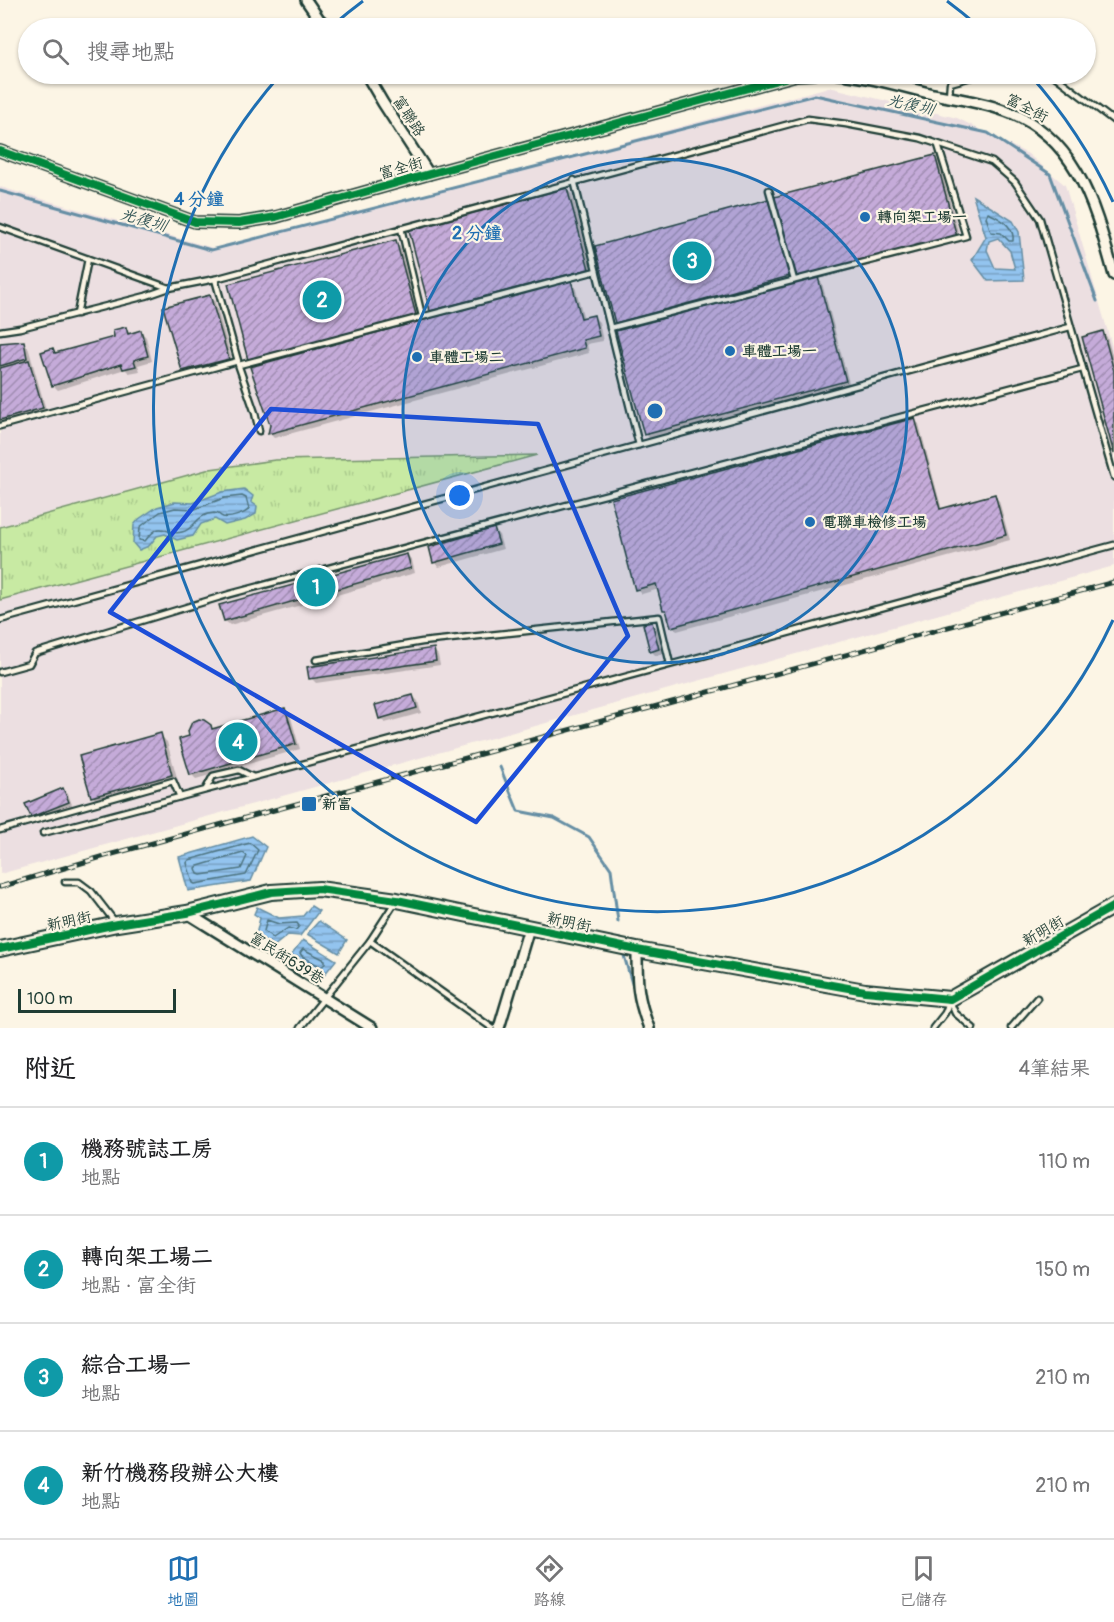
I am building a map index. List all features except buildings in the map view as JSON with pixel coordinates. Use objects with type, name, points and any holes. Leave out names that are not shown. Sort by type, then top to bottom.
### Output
[{"type":"street","points":[[306,0],[318,18]]},
{"type":"street","name":"富聯路","points":[[372,84],[429,174]]},
{"type":"street","name":"富全街","points":[[0,151],[195,222],[239,223],[276,217],[762,84]]},
{"type":"street","name":"富全街","points":[[887,84],[1002,110],[1039,128],[1066,153],[1095,209],[1114,275]]},
{"type":"street","name":"新明街","points":[[0,949],[117,924],[187,913],[271,892],[319,889],[397,900],[637,950],[866,991],[950,999],[1114,906]]},
{"type":"street","name":"富民街639巷","points":[[187,913],[372,1028]]},
{"type":"street","points":[[499,1028],[529,928]]},
{"type":"street","points":[[637,950],[637,988],[640,1005],[649,1028]]},
{"type":"lane","points":[[950,84],[950,97]]},
{"type":"lane","points":[[1065,84],[1114,120]]},
{"type":"lane","points":[[0,331],[77,314],[169,288],[215,279],[574,180],[808,119],[920,138],[992,162],[1016,182],[1040,219],[1114,477]]},
{"type":"lane","points":[[610,328],[966,236],[938,145]]},
{"type":"lane","points":[[574,180],[639,445]]},
{"type":"lane","points":[[769,190],[794,280]]},
{"type":"lane","points":[[0,227],[169,288]]},
{"type":"lane","points":[[401,228],[422,315]]},
{"type":"lane","points":[[77,314],[88,259]]},
{"type":"lane","points":[[0,426],[596,271]]},
{"type":"lane","points":[[215,279],[259,431]]},
{"type":"lane","points":[[0,620],[1070,327]]},
{"type":"lane","points":[[0,672],[29,664],[34,653],[230,594],[1082,369]]},
{"type":"lane","points":[[43,833],[1114,544]]},
{"type":"lane","points":[[316,660],[422,642],[659,617],[670,664]]},
{"type":"lane","points":[[205,790],[213,776],[239,770],[253,777]]},
{"type":"lane","points":[[0,830],[173,782],[180,797]]},
{"type":"lane","points":[[65,882],[78,882],[91,891],[117,924]]},
{"type":"lane","points":[[300,1028],[370,941],[397,900]]},
{"type":"lane","points":[[370,941],[492,1028]]},
{"type":"lane","points":[[1011,1028],[1037,998]]},
{"type":"lane","points":[[933,1028],[945,1013],[950,999]]},
{"type":"lane","points":[[950,999],[955,1013],[973,1028]]},
{"type":"highlighted area","points":[[271,409],[538,424],[628,636],[476,822],[110,612]]},
{"type":"shaded area","points":[[829,87],[957,118],[1028,154],[1065,185],[1114,353],[1114,566],[0,874],[0,187],[213,248],[444,190]]},
{"type":"green space","points":[[537,455],[0,600],[0,527],[210,469],[275,460]]},
{"type":"water","points":[[973,196],[1013,221],[1019,232],[1024,280],[988,281],[972,260],[986,237]],"holes":[[[998,238],[1010,251],[1015,269],[995,268],[987,250],[989,241]]]},
{"type":"water","points":[[244,489],[253,496],[251,502],[257,506],[256,514],[245,520],[225,525],[215,519],[201,524],[193,536],[177,540],[165,534],[157,536],[149,546],[139,550],[133,543],[134,525],[157,507],[175,502],[193,503],[222,492]]},
{"type":"water","points":[[252,836],[266,847],[251,881],[188,891],[179,857]]},
{"type":"water","points":[[311,906],[319,911],[300,936],[288,935],[274,946],[256,935],[260,918],[254,914],[257,907],[279,918],[303,916]]},
{"type":"water","points":[[319,921],[347,940],[339,953],[307,934]]},
{"type":"water","points":[[303,940],[336,960],[324,975],[290,957]]},
{"type":"waterway","name":"光復圳","points":[[0,191],[211,250],[815,95],[988,133],[1050,174],[1097,301]]},
{"type":"waterway","name":"光復圳","points":[[500,767],[518,811],[554,818],[589,837],[611,869],[618,921]]},
{"type":"waterway","name":"光復圳","points":[[623,952],[635,994]]},
{"type":"railway","points":[[0,887],[105,856],[1114,582]]},
{"type":"cycle path","points":[[0,151],[195,222],[239,223],[276,217],[763,84]]},
{"type":"cycle path","points":[[0,949],[117,924],[187,913],[271,892],[319,889],[397,900],[637,950],[865,991],[950,999],[1114,906]]},
{"type":"place","name":"轉向架工場一","points":[[865,217]]},
{"type":"place","name":"綜合工場一","points":[[692,261]]},
{"type":"place","name":"轉向架工場二","points":[[322,300]]},
{"type":"place","name":"車體工場一","points":[[730,351]]},
{"type":"place","name":"車體工場二","points":[[417,357]]},
{"type":"place","name":"電聯車檢修工場","points":[[810,522]]},
{"type":"place","name":"機務號誌工房","points":[[316,587]]},
{"type":"place","name":"新竹機務段辦公大樓","points":[[238,742]]},
{"type":"place","name":"新富","points":[[309,804]]}]
